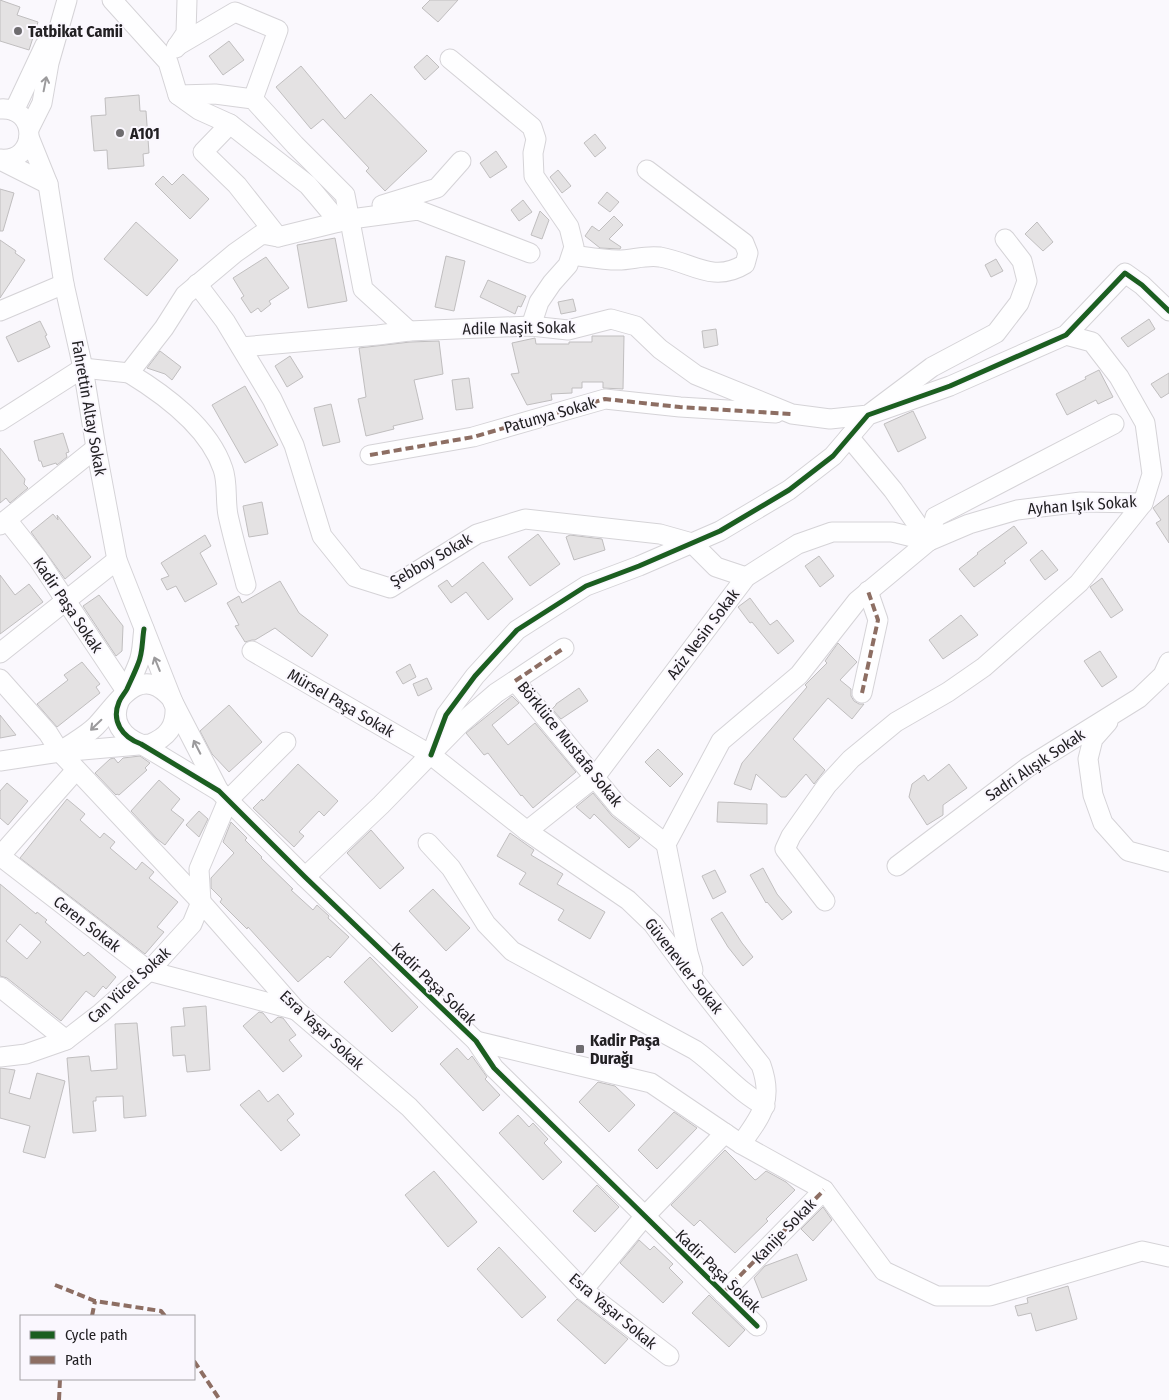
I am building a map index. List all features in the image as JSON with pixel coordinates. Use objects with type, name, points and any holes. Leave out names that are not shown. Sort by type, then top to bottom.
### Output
[{"type":"street","points":[[5,106],[66,0]]},
{"type":"street","points":[[0,159],[14,157],[27,146],[29,133],[42,103],[49,64],[66,0]]},
{"type":"street","points":[[112,0],[173,54]]},
{"type":"street","points":[[187,0],[186,33],[173,54],[178,95],[199,110],[230,124],[347,218],[418,210],[530,253]]},
{"type":"street","points":[[173,54],[236,12],[278,30],[253,99]]},
{"type":"street","points":[[450,59],[532,127],[536,139],[533,153],[534,176],[568,227],[574,247],[572,255],[568,265],[539,302],[532,326]]},
{"type":"street","points":[[178,95],[216,94],[253,99],[295,145],[346,194],[347,218],[363,289],[409,331]]},
{"type":"street","name":"Fahrettin Altay Sokak","points":[[5,106],[26,121],[48,184],[64,284],[83,368],[117,560],[171,698]]},
{"type":"street","points":[[230,124],[203,152],[237,185],[278,237]]},
{"type":"street","points":[[0,159],[48,184]]},
{"type":"street","points":[[129,373],[164,328],[185,294],[234,252],[262,234],[278,237],[347,218],[434,190],[442,184],[460,161]]},
{"type":"street","points":[[572,255],[618,260],[644,256],[661,257],[708,272],[734,271],[745,264],[748,252],[744,243],[648,170]]},
{"type":"street","points":[[431,755],[446,715],[475,676],[517,630],[586,586],[639,566],[720,531],[789,490],[833,456],[868,415],[932,367],[996,333],[1019,303],[1027,281],[1022,261],[1005,239]]},
{"type":"street","points":[[1066,335],[1125,273],[1142,285],[1169,311]]},
{"type":"street","points":[[0,311],[64,284]]},
{"type":"street","name":"Şebboy Sokak","points":[[197,284],[225,321],[272,399],[294,445],[322,536],[355,577],[390,588],[477,534],[525,520],[660,534],[692,543]]},
{"type":"street","name":"Adile Naşit Sokak","points":[[241,347],[409,331],[532,326],[568,330],[611,319],[636,326],[660,349],[696,375],[792,414],[830,419],[868,415],[950,386],[1066,335]]},
{"type":"street","name":"Ayhan Işık Sokak","points":[[666,844],[721,741],[799,675],[856,601],[928,541],[970,524],[1017,510],[1081,502],[1143,503],[1152,474],[1145,423],[1120,377],[1092,342],[1066,335]]},
{"type":"street","points":[[0,421],[83,368],[129,373],[156,390],[191,419],[211,446],[223,470],[228,513],[246,585]]},
{"type":"street","name":"Patunya Sokak","points":[[370,455],[473,437],[605,400],[792,414]]},
{"type":"street","points":[[928,541],[935,517],[1114,424]]},
{"type":"street","points":[[849,437],[893,490],[928,541]]},
{"type":"street","points":[[3,523],[96,448]]},
{"type":"street","points":[[825,902],[785,849],[791,836],[827,785],[851,759],[896,722],[948,692],[984,667],[1079,584],[1143,503]]},
{"type":"street","name":"Kadir Paşa Sokak","points":[[3,523],[38,559],[126,691]]},
{"type":"street","name":"Aziz Nesin Sokak","points":[[527,831],[595,777],[746,577],[798,544],[832,532],[892,532],[928,541]]},
{"type":"street","points":[[692,543],[716,567],[746,577]]},
{"type":"street","points":[[0,653],[117,560]]},
{"type":"street","points":[[862,693],[878,620],[868,591]]},
{"type":"street","points":[[140,744],[124,735],[118,727],[116,708],[140,661],[144,629]]},
{"type":"street","name":"Börklüce Mustafa Sokak","points":[[564,648],[515,680],[619,807],[666,844]]},
{"type":"street","name":"Mürsel Paşa Sokak","points":[[252,651],[431,755]]},
{"type":"street","name":"Sadri Alışık Sokak","points":[[896,866],[1028,767],[1139,698],[1163,675],[1169,662]]},
{"type":"street","name":"Esra Yaşar Sokak","points":[[0,679],[48,733],[60,752],[76,770],[201,902],[296,1010],[408,1107],[583,1290],[669,1356]]},
{"type":"street","points":[[305,877],[431,755],[460,724],[496,693],[515,680]]},
{"type":"street","points":[[0,761],[60,752],[150,744],[167,735],[176,717],[175,707],[171,698],[164,691],[155,686],[140,685],[126,691],[94,728],[60,752]]},
{"type":"street","name":"Kadir Paşa Sokak","points":[[171,698],[224,795]]},
{"type":"street","points":[[1117,712],[1094,739],[1088,758],[1093,795],[1103,823],[1128,851],[1169,862]]},
{"type":"street","name":"Can Yücel Sokak","points":[[0,1057],[26,1054],[66,1040],[101,1013],[149,971],[192,924],[201,902],[199,869],[224,795],[286,742]]},
{"type":"street","name":"Kadir Paşa Sokak","points":[[140,744],[224,795],[305,877],[476,1041],[494,1068],[757,1326]]},
{"type":"street","name":"Güvenevler Sokak","points":[[431,755],[527,831],[628,900],[653,924],[761,1065],[766,1079],[765,1106],[761,1116],[741,1144]]},
{"type":"street","points":[[0,856],[76,770]]},
{"type":"street","points":[[428,844],[451,868],[486,924],[512,951],[695,1050],[709,1060],[740,1090],[765,1106]]},
{"type":"street","points":[[666,844],[688,954],[698,985]]},
{"type":"street","name":"Ceren Sokak","points":[[0,856],[149,971],[296,1010]]},
{"type":"street","points":[[0,987],[66,1040]]},
{"type":"street","points":[[476,1041],[651,1083],[741,1144],[824,1190],[884,1271],[937,1296],[990,1296],[1142,1251],[1169,1257]]},
{"type":"street","points":[[583,1290],[644,1217],[726,1134]]},
{"type":"street","name":"Kanije Sokak","points":[[723,1293],[824,1190]]},
{"type":"building","name":"Tatbikat Camii","points":[[0,0],[20,7],[17,15],[38,22],[29,50],[0,41]]},
{"type":"building","points":[[430,0],[458,0],[438,22],[422,8]]},
{"type":"building","points":[[229,41],[244,60],[223,75],[209,56]]},
{"type":"building","points":[[427,55],[439,67],[425,80],[414,67]]},
{"type":"building","points":[[301,66],[345,119],[371,94],[427,151],[385,191],[366,171],[369,168],[323,119],[311,129],[276,87]]},
{"type":"building","name":"A101","points":[[139,95],[140,111],[146,111],[149,153],[143,154],[144,166],[108,169],[107,150],[94,151],[91,116],[106,115],[105,98]]},
{"type":"building","points":[[595,134],[606,148],[595,157],[584,143]]},
{"type":"building","points":[[496,151],[507,167],[490,178],[480,163]]},
{"type":"building","points":[[558,170],[571,186],[562,193],[550,177]]},
{"type":"building","points":[[183,174],[209,199],[190,219],[155,184],[163,176],[172,185]]},
{"type":"building","points":[[0,189],[14,193],[3,231],[0,231]]},
{"type":"building","points":[[607,192],[619,202],[610,212],[598,203]]},
{"type":"building","points":[[523,200],[532,212],[519,221],[511,210]]},
{"type":"building","points":[[540,211],[549,220],[542,239],[531,235]]},
{"type":"building","points":[[614,216],[623,225],[609,239],[621,247],[620,249],[600,248],[585,236],[592,226],[599,231]]},
{"type":"building","points":[[136,222],[178,260],[147,296],[104,259]]},
{"type":"building","points":[[1037,222],[1053,242],[1043,251],[1025,234]]},
{"type":"building","points":[[335,238],[347,301],[308,308],[297,245]]},
{"type":"building","points":[[0,240],[25,260],[0,298]]},
{"type":"building","points":[[446,256],[465,261],[454,311],[435,307]]},
{"type":"building","points":[[266,257],[289,288],[269,301],[271,304],[261,312],[258,308],[251,313],[241,298],[244,296],[233,278]]},
{"type":"building","points":[[996,259],[1003,271],[991,277],[985,265]]},
{"type":"building","points":[[488,280],[526,296],[521,307],[518,306],[515,314],[480,297]]},
{"type":"building","points":[[573,299],[576,311],[561,314],[558,302]]},
{"type":"building","points":[[1149,319],[1155,329],[1128,347],[1121,338]]},
{"type":"building","points":[[40,321],[47,335],[45,336],[50,347],[18,362],[6,337]]},
{"type":"building","points":[[716,329],[718,345],[704,348],[702,331]]},
{"type":"building","points":[[592,336],[624,336],[623,389],[603,388],[603,382],[582,382],[582,388],[572,388],[572,393],[551,394],[552,400],[527,405],[511,374],[519,373],[512,343],[535,338],[536,344],[592,342]]},
{"type":"building","points":[[439,341],[443,374],[414,380],[423,419],[393,426],[394,429],[366,436],[358,399],[366,397],[359,348],[410,342]]},
{"type":"building","points":[[160,351],[181,367],[172,380],[165,374],[147,368]]},
{"type":"building","points":[[290,356],[303,377],[287,387],[275,366]]},
{"type":"building","points":[[1099,370],[1113,397],[1098,404],[1096,400],[1067,415],[1056,394],[1086,379],[1085,377]]},
{"type":"building","points":[[1169,373],[1169,393],[1161,398],[1151,384]]},
{"type":"building","points":[[469,378],[473,408],[456,410],[452,380]]},
{"type":"building","points":[[245,386],[278,445],[245,463],[212,405]]},
{"type":"building","points":[[331,404],[340,442],[323,446],[314,408]]},
{"type":"building","points":[[913,411],[926,438],[898,452],[884,424]]},
{"type":"building","points":[[63,433],[69,452],[66,453],[67,457],[57,465],[56,463],[43,467],[41,461],[39,461],[34,441]]},
{"type":"building","points":[[0,448],[25,479],[24,484],[28,488],[10,503],[6,498],[0,503]]},
{"type":"building","points":[[1169,495],[1169,543],[1156,523],[1161,520],[1153,508]]},
{"type":"building","points":[[262,502],[268,534],[249,537],[243,506]]},
{"type":"building","points":[[53,514],[58,520],[57,515],[91,557],[65,579],[31,532]]},
{"type":"building","points":[[1014,526],[1027,543],[1004,561],[1006,563],[974,587],[959,569],[977,553]]},
{"type":"building","points":[[538,534],[560,564],[530,586],[508,557]]},
{"type":"building","points":[[205,535],[211,546],[200,553],[217,584],[185,602],[176,586],[167,590],[161,579],[169,576],[161,563]]},
{"type":"building","points":[[570,535],[602,539],[605,550],[574,560],[566,537]]},
{"type":"building","points":[[1042,550],[1058,570],[1045,580],[1030,560]]},
{"type":"building","points":[[819,556],[834,576],[820,587],[805,566]]},
{"type":"building","points":[[483,562],[513,599],[488,620],[466,592],[451,603],[438,586],[447,580],[452,587]]},
{"type":"building","points":[[0,575],[15,595],[29,584],[43,602],[0,634]]},
{"type":"building","points":[[1102,578],[1123,610],[1111,618],[1090,587]]},
{"type":"building","points":[[280,581],[299,613],[328,635],[312,657],[275,628],[255,640],[245,642],[235,626],[239,625],[227,603],[239,596],[242,603]]},
{"type":"building","points":[[99,595],[123,626],[122,651],[116,656],[83,606]]},
{"type":"building","points":[[750,598],[770,625],[777,620],[794,641],[778,654],[738,607]]},
{"type":"building","points":[[961,615],[978,635],[943,659],[929,640]]},
{"type":"building","points":[[838,643],[857,662],[840,680],[851,689],[851,696],[854,701],[864,704],[852,719],[828,698],[793,739],[825,770],[814,784],[806,774],[786,797],[781,797],[756,774],[751,790],[734,784],[742,763],[807,687],[805,685],[827,663],[825,661]]},
{"type":"building","points":[[1100,651],[1117,677],[1102,687],[1084,661]]},
{"type":"building","points":[[82,662],[100,684],[96,687],[100,693],[57,727],[37,704],[68,680],[64,675]]},
{"type":"building","points":[[410,664],[416,677],[403,684],[396,672]]},
{"type":"building","points":[[427,678],[432,689],[418,696],[413,684]]},
{"type":"building","points":[[579,688],[588,701],[561,719],[552,709]]},
{"type":"building","points":[[512,696],[519,703],[492,725],[508,745],[535,723],[576,772],[533,808],[521,796],[488,753],[484,755],[466,733]]},
{"type":"building","points":[[229,705],[262,742],[229,772],[212,754],[200,731]]},
{"type":"building","points":[[0,715],[16,735],[0,738]]},
{"type":"building","points":[[658,749],[683,774],[670,787],[645,762]]},
{"type":"building","points":[[140,756],[150,763],[145,768],[147,770],[119,795],[116,795],[95,773],[110,759],[114,758],[118,763],[123,758]]},
{"type":"building","points":[[298,764],[338,801],[324,816],[319,811],[299,832],[304,836],[294,847],[253,808],[262,799],[263,801]]},
{"type":"building","points":[[949,764],[967,788],[943,805],[943,815],[927,825],[909,797],[912,784],[924,775],[928,781]]},
{"type":"building","points":[[159,780],[180,799],[171,810],[184,820],[165,845],[131,811]]},
{"type":"building","points":[[7,783],[28,801],[8,825],[0,818],[0,791]]},
{"type":"building","points":[[593,793],[612,816],[640,838],[629,848],[594,814],[590,819],[576,807]]},
{"type":"building","points":[[67,799],[85,814],[80,820],[100,838],[104,833],[115,842],[110,848],[136,870],[142,862],[154,872],[149,878],[178,902],[157,927],[164,932],[145,954],[20,858]]},
{"type":"building","points":[[718,802],[767,804],[767,824],[717,822]]},
{"type":"building","points":[[199,811],[208,819],[199,837],[186,825]]},
{"type":"building","points":[[231,822],[247,838],[245,840],[261,858],[293,889],[291,890],[313,910],[317,905],[349,937],[330,958],[328,956],[298,982],[248,927],[247,929],[220,902],[222,899],[211,888],[211,878],[234,853],[223,842]]},
{"type":"building","points":[[371,830],[404,868],[380,889],[347,853]]},
{"type":"building","points":[[510,833],[534,850],[531,855],[563,874],[557,884],[605,912],[590,939],[558,920],[564,910],[519,884],[526,873],[497,856]]},
{"type":"building","points":[[763,868],[777,894],[792,912],[782,920],[766,903],[750,875]]},
{"type":"building","points":[[715,870],[726,892],[713,899],[702,876]]},
{"type":"building","points":[[0,884],[36,914],[37,912],[47,920],[45,922],[84,956],[88,952],[116,977],[106,989],[103,986],[94,997],[86,991],[61,1021],[7,978],[0,976]],"holes":[[[20,924],[41,942],[27,959],[6,941]]]},
{"type":"building","points":[[433,889],[470,928],[446,951],[409,911]]},
{"type":"building","points":[[722,912],[753,957],[743,966],[728,947],[711,919]]},
{"type":"building","points":[[370,957],[418,1007],[392,1032],[344,982]]},
{"type":"building","points":[[206,1006],[210,1070],[187,1072],[185,1055],[173,1056],[171,1027],[185,1026],[183,1008]]},
{"type":"building","points":[[259,1012],[263,1013],[271,1023],[278,1017],[283,1018],[296,1035],[289,1040],[302,1056],[283,1072],[243,1026]]},
{"type":"building","points":[[137,1023],[146,1116],[124,1118],[123,1096],[96,1097],[96,1101],[93,1101],[96,1131],[73,1133],[67,1058],[89,1056],[91,1071],[117,1069],[115,1024]]},
{"type":"building","points":[[457,1048],[468,1060],[472,1056],[487,1077],[485,1079],[500,1095],[483,1111],[440,1064]]},
{"type":"building","points":[[0,1068],[15,1070],[9,1093],[30,1099],[37,1073],[65,1081],[45,1158],[23,1152],[30,1126],[0,1118]]},
{"type":"building","points":[[598,1082],[615,1086],[635,1105],[609,1132],[579,1102]]},
{"type":"building","points":[[259,1090],[268,1102],[278,1094],[294,1114],[287,1120],[300,1135],[281,1151],[240,1105]]},
{"type":"building","points":[[674,1112],[697,1128],[657,1169],[638,1150]]},
{"type":"building","points":[[518,1115],[529,1127],[533,1123],[548,1139],[544,1143],[562,1162],[543,1180],[499,1133]]},
{"type":"building","points":[[725,1150],[755,1180],[766,1171],[786,1182],[795,1190],[766,1219],[768,1221],[735,1253],[700,1220],[694,1226],[671,1205]]},
{"type":"building","points":[[434,1171],[477,1222],[448,1247],[405,1195]]},
{"type":"building","points":[[597,1185],[619,1207],[595,1232],[573,1211]]},
{"type":"building","points":[[823,1207],[832,1220],[813,1241],[801,1229]]},
{"type":"building","points":[[639,1240],[650,1250],[654,1246],[673,1264],[669,1268],[683,1282],[663,1303],[620,1263]]},
{"type":"building","points":[[499,1247],[546,1297],[522,1318],[477,1269]]},
{"type":"building","points":[[797,1254],[807,1280],[762,1298],[754,1278],[765,1266]]},
{"type":"building","points":[[1068,1286],[1077,1319],[1036,1331],[1031,1313],[1018,1316],[1015,1306],[1028,1303],[1027,1298]]},
{"type":"building","points":[[709,1295],[745,1330],[729,1347],[692,1313]]},
{"type":"building","points":[[577,1299],[628,1339],[605,1364],[557,1320]]},
{"type":"marked path","points":[[370,455],[473,437],[605,399],[680,407],[792,414]]},
{"type":"marked path","points":[[862,693],[878,620],[868,591]]},
{"type":"marked path","points":[[515,681],[564,648]]},
{"type":"marked path","points":[[723,1293],[824,1190]]},
{"type":"marked path","points":[[55,1285],[95,1301],[161,1311],[164,1315]]},
{"type":"marked path","points":[[92,1315],[95,1301]]},
{"type":"marked path","points":[[195,1362],[220,1400]]},
{"type":"marked path","points":[[59,1400],[60,1380]]},
{"type":"cycle path","points":[[431,755],[446,715],[475,676],[517,630],[586,586],[639,566],[720,531],[789,490],[833,456],[868,415],[950,386],[1066,335],[1125,273],[1142,285],[1169,311]]},
{"type":"cycle path","points":[[144,629],[140,660],[117,709],[117,722],[124,733],[134,741],[219,791],[305,877],[476,1041],[494,1068],[757,1326]]},
{"type":"place","name":"Tatbikat Camii","points":[[18,31]]},
{"type":"place","name":"A101","points":[[120,133]]},
{"type":"place","name":"Kadir Paşa Durağı","points":[[580,1049]]}]
